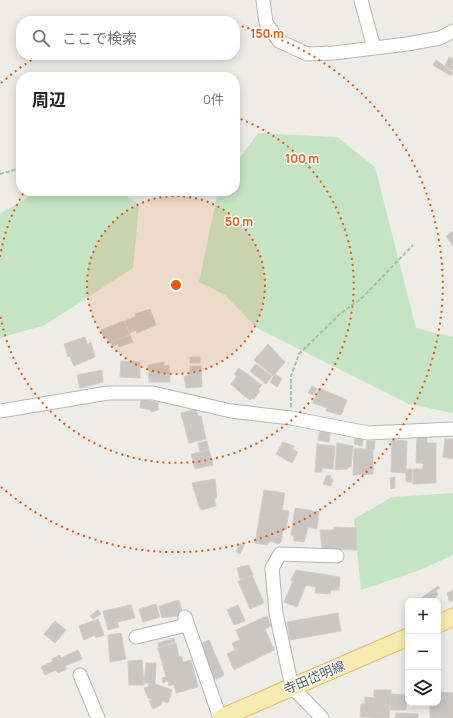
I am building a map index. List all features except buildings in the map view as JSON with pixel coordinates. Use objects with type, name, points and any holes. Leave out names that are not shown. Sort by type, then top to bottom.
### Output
[{"type":"main road","points":[[441,623],[453,617]]},
{"type":"main road","name":"寺田岱明線","points":[[220,718],[405,638]]},
{"type":"street","points":[[263,0],[266,23],[279,41],[307,54],[374,48],[440,38],[453,31]]},
{"type":"street","points":[[361,0],[374,48]]},
{"type":"street","points":[[0,411],[108,393],[153,393],[231,411],[291,418],[368,433],[453,429]]},
{"type":"street","points":[[322,718],[292,687],[276,613],[272,568],[280,554],[337,556]]},
{"type":"street","points":[[136,637],[186,621],[220,718]]},
{"type":"street","points":[[80,675],[98,718]]},
{"type":"path","points":[[0,174],[16,169]]},
{"type":"path","points":[[291,418],[291,376],[299,354],[341,314],[363,297],[413,245]]},
{"type":"green space","points":[[258,133],[337,137],[375,167],[416,328],[453,337],[453,413],[409,404],[257,328],[225,295],[199,282],[217,196],[240,196],[240,157]]},
{"type":"green space","points":[[30,196],[126,196],[139,204],[133,268],[45,325],[0,338],[0,214]]},
{"type":"green space","points":[[453,493],[453,555],[420,570],[361,590],[354,519],[392,497]]}]
